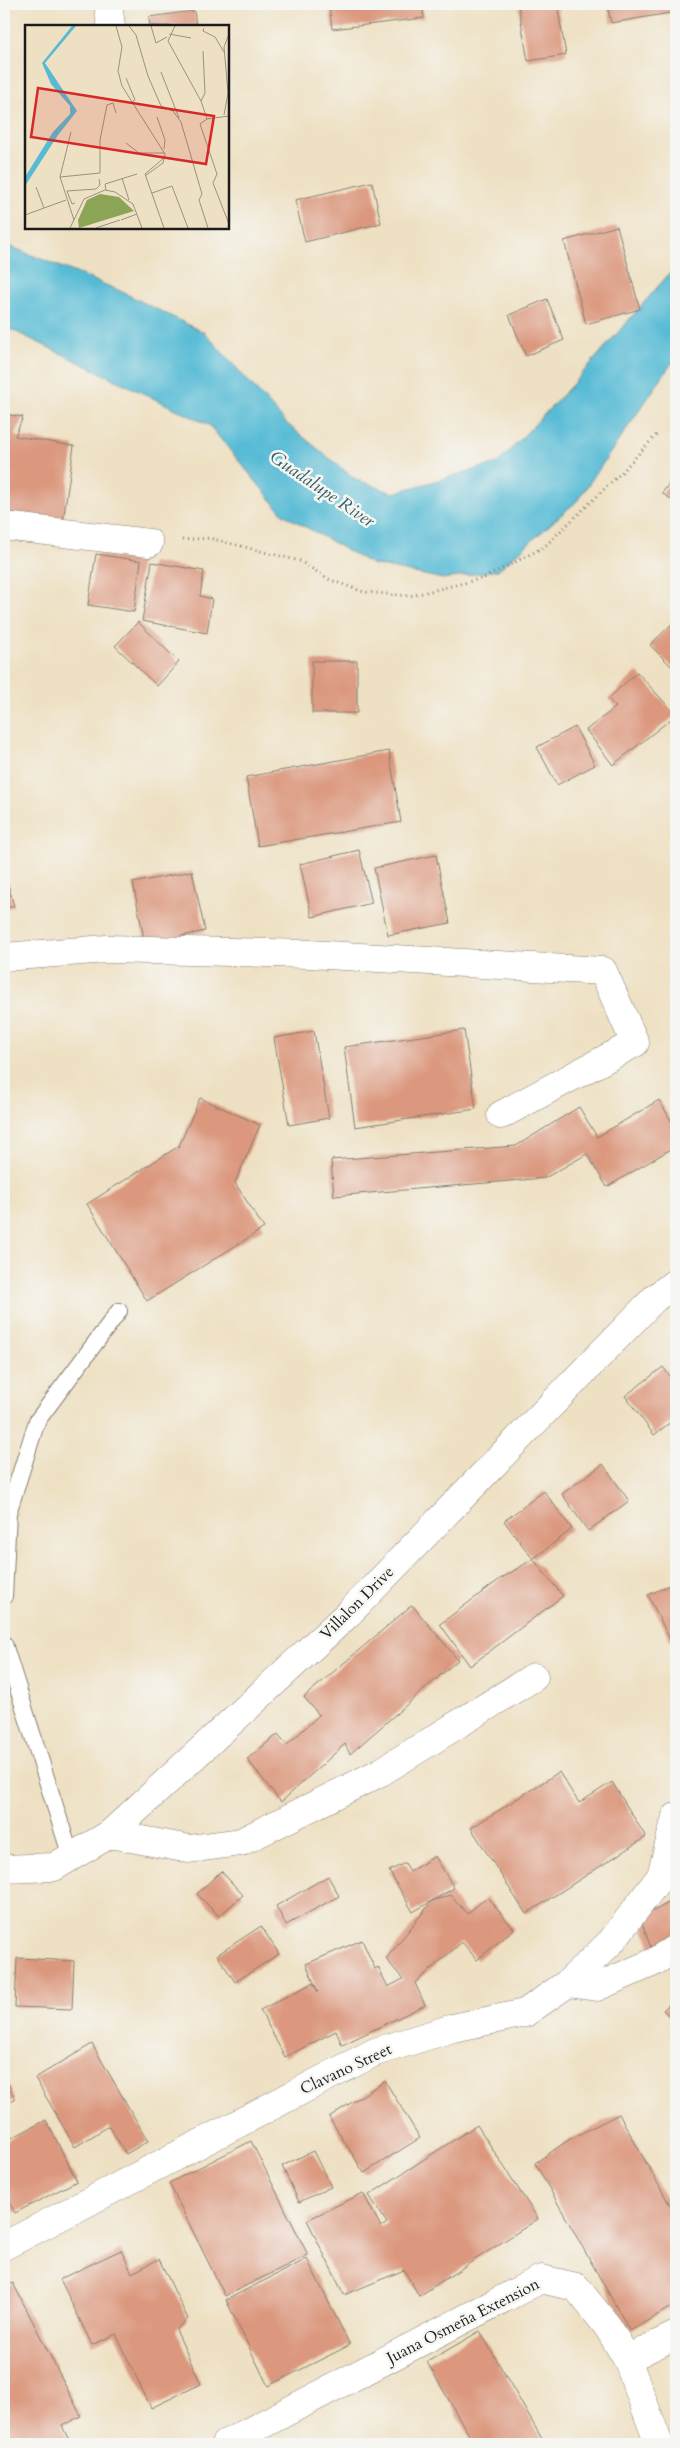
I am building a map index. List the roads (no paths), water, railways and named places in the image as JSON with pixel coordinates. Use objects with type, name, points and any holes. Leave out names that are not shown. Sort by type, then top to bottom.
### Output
[{"type":"street","points":[[108,4],[111,25]]},
{"type":"street","points":[[4,526],[149,543]]},
{"type":"street","points":[[4,957],[107,949],[309,954],[603,971],[635,1043],[501,1115]]},
{"type":"street","name":"Villalon Drive","points":[[4,1869],[54,1866],[110,1834],[348,1614],[654,1300],[674,1287]]},
{"type":"street","points":[[110,1834],[189,1849],[240,1842],[381,1772],[534,1677]]},
{"type":"street","name":"Clavano Street","points":[[4,2246],[374,2052],[453,2028],[525,2013],[568,1983],[611,1942],[662,1876],[676,1817]]},
{"type":"street","points":[[568,1983],[597,1987],[654,1962],[676,1948]]},
{"type":"street","name":"Juana Osmeña Extension","points":[[225,2444],[541,2279],[576,2287],[608,2327],[627,2359],[660,2444]]},
{"type":"street","points":[[627,2359],[676,2335]]},
{"type":"lane","points":[[4,1596],[8,1513],[37,1421],[119,1311]]},
{"type":"lane","points":[[4,1644],[71,1857]]},
{"type":"water","name":"Guadalupe River","points":[[4,244],[118,290],[205,333],[286,423],[355,479],[393,493],[498,463],[572,385],[676,266],[676,357],[577,501],[498,570],[443,579],[371,564],[283,514],[209,425],[4,326]]}]
